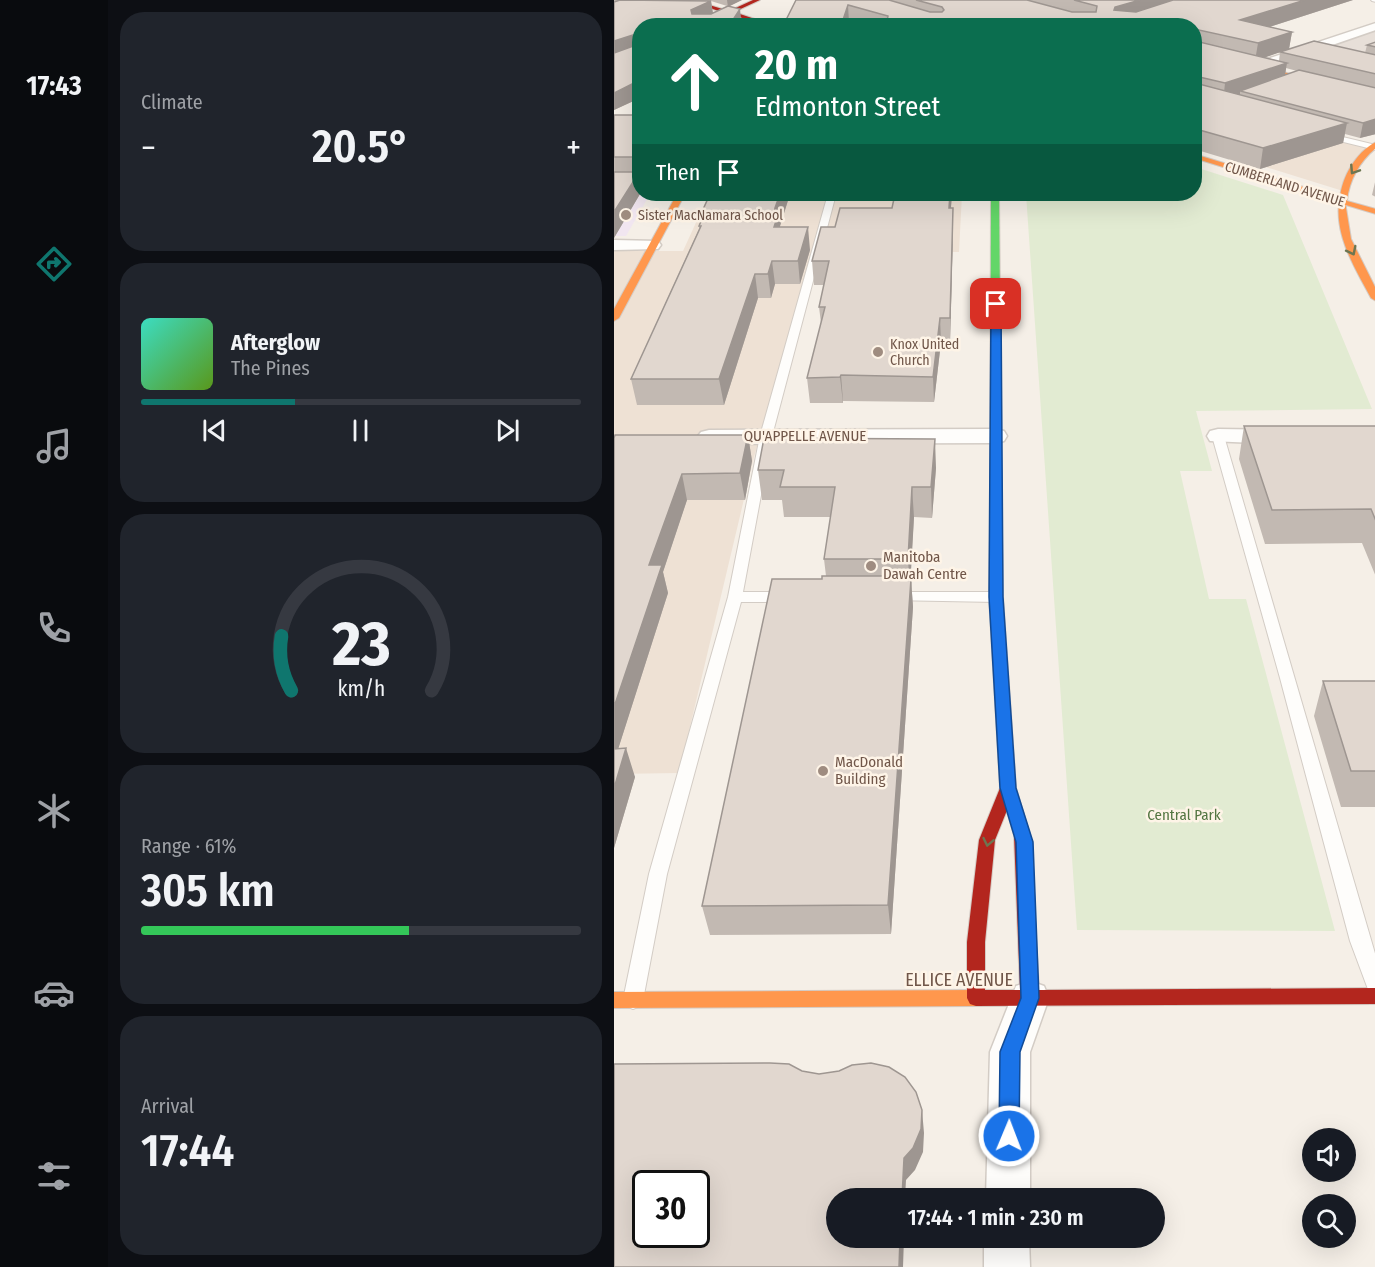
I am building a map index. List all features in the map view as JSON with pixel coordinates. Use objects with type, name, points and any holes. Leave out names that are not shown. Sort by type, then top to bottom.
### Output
[{"type":"street","points":[[688,0],[749,18]]},
{"type":"street","points":[[717,18],[757,0]]},
{"type":"street","points":[[1256,67],[1313,51],[1376,26]]},
{"type":"street","points":[[1202,54],[1376,97]]},
{"type":"street","points":[[1374,146],[1345,184],[1340,201],[1347,243],[1376,298]]},
{"type":"street","name":"CUMBERLAND AVENUE","points":[[1202,158],[1376,212]]},
{"type":"street","points":[[614,318],[677,201]]},
{"type":"street","points":[[995,201],[996,597],[1008,788],[1024,842],[1030,998],[1010,1052],[1008,1188]]},
{"type":"street","points":[[614,245],[652,245]]},
{"type":"street","name":"QU'APPELLE AVENUE","points":[[684,438],[996,436]]},
{"type":"street","points":[[1218,436],[1297,437]]},
{"type":"street","points":[[976,997],[976,942],[987,840],[1008,788]]},
{"type":"street","name":"ELLICE AVENUE","points":[[614,1000],[1376,996]]},
{"type":"street","points":[[1007,1248],[1007,1267]]},
{"type":"lane","points":[[1288,84],[1302,79]]},
{"type":"lane","points":[[1317,132],[1374,146]]},
{"type":"lane","points":[[633,1000],[658,874],[735,597],[766,436],[830,201]]},
{"type":"lane","points":[[1218,436],[1360,941],[1376,986]]},
{"type":"lane","points":[[735,597],[805,597]]},
{"type":"lane","points":[[876,597],[996,597]]},
{"type":"shaded area","points":[[1375,26],[1375,63],[1313,48]]},
{"type":"shaded area","points":[[1202,100],[1370,147],[1343,191],[1202,147]]},
{"type":"shaded area","name":"Sister MacNamara School","points":[[614,193],[632,194],[632,201],[646,201],[626,236],[614,236]]},
{"type":"shaded area","points":[[706,201],[962,201],[959,252],[813,252],[754,457],[679,773],[614,774],[614,251],[683,251]]},
{"type":"green space","name":"Central Park","points":[[1202,169],[1283,195],[1372,409],[1196,411],[1212,471],[1180,471],[1209,599],[1246,599],[1335,931],[1077,930],[1026,201],[1202,201]]},
{"type":"building","points":[[620,0],[711,1],[691,10],[692,14],[711,14],[728,6],[740,9],[734,18],[632,18],[632,35],[614,41],[614,2]]},
{"type":"building","points":[[796,0],[889,0],[930,12],[942,12],[944,10],[942,7],[916,0],[1027,0],[1072,12],[1096,12],[1097,6],[1074,0],[1140,0],[1115,7],[1114,10],[1136,12],[1173,0],[1305,0],[1240,20],[1292,32],[1258,43],[1202,31],[1202,18],[888,18],[888,16],[848,5],[844,18],[787,18]]},
{"type":"building","points":[[1314,41],[1376,55],[1376,74],[1280,52]]},
{"type":"building","points":[[1202,43],[1287,63],[1225,83],[1202,78]]},
{"type":"building","points":[[632,47],[632,84],[614,93],[614,53]]},
{"type":"building","points":[[1299,70],[1376,88],[1376,119],[1363,123],[1240,91]]},
{"type":"building","points":[[1202,85],[1347,123],[1263,148],[1202,131]]},
{"type":"building","points":[[614,115],[632,115],[632,157],[614,157]]},
{"type":"building","points":[[614,172],[632,172],[632,184],[614,212]]},
{"type":"building","points":[[707,201],[778,201],[774,215],[778,215],[774,227],[808,227],[798,261],[772,261],[768,274],[755,274],[719,379],[631,379],[701,226],[699,226],[704,214],[701,214]]},
{"type":"building","points":[[894,201],[950,201],[949,208],[953,208],[950,318],[940,318],[933,377],[841,375],[840,377],[807,378],[825,307],[819,307],[829,261],[812,261],[821,227],[835,227],[840,208],[892,208]]},
{"type":"building","points":[[1244,426],[1376,426],[1376,521],[1371,509],[1272,510]]},
{"type":"building","points":[[615,435],[748,435],[740,473],[682,474],[649,565],[662,565],[614,707],[614,438]]},
{"type":"building","points":[[764,438],[935,439],[931,487],[912,487],[908,559],[824,559],[835,487],[780,487],[784,470],[758,470]]},
{"type":"building","name":"MacDonald Building","points":[[822,576],[907,576],[907,579],[911,579],[888,905],[702,906],[772,579],[822,579]]},
{"type":"building","points":[[1323,681],[1376,681],[1376,771],[1351,771]]},
{"type":"building","points":[[626,748],[614,788],[614,749]]},
{"type":"building","points":[[770,1063],[789,1064],[802,1071],[819,1074],[839,1071],[852,1065],[871,1063],[889,1067],[905,1077],[916,1092],[922,1110],[921,1129],[913,1148],[904,1158],[902,1188],[826,1188],[826,1248],[900,1248],[899,1267],[614,1267],[614,1064]]},
{"type":"traffic: fast","points":[[995,201],[996,540]]},
{"type":"traffic: slow","points":[[1202,54],[1376,97]]},
{"type":"traffic: slow","points":[[1376,144],[1364,154],[1352,172],[1344,192],[1342,208],[1347,239],[1376,298]]},
{"type":"traffic: slow","points":[[1202,158],[1376,212]]},
{"type":"traffic: slow","points":[[614,318],[677,201]]},
{"type":"traffic: slow","points":[[996,540],[996,597],[1008,788],[1022,835]]},
{"type":"traffic: slow","points":[[614,1000],[976,998]]},
{"type":"traffic: jam","points":[[688,0],[748,18]]},
{"type":"traffic: jam","points":[[718,18],[757,0]]},
{"type":"traffic: jam","points":[[976,997],[976,942],[987,840],[1008,788]]},
{"type":"traffic: jam","points":[[1022,835],[1030,998]]},
{"type":"traffic: jam","points":[[976,998],[1376,996]]},
{"type":"place","name":"Sister MacNamara School","points":[[626,215]]},
{"type":"place","name":"Knox United Church","points":[[878,352]]},
{"type":"place","name":"Manitoba Dawah Centre","points":[[871,566]]},
{"type":"place","name":"MacDonald Building","points":[[823,771]]},
{"type":"route","points":[[996,304],[996,597],[1008,788],[1024,842],[1030,998],[1010,1052],[1009,1136]]}]
